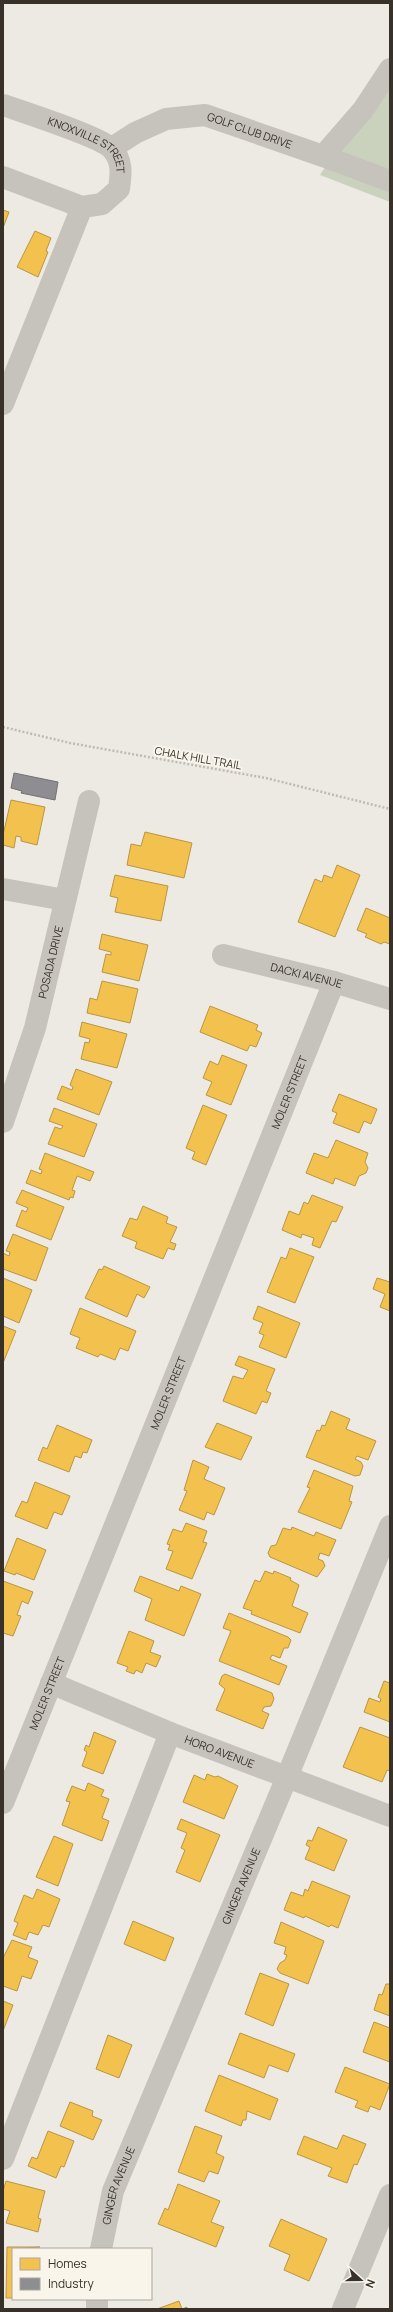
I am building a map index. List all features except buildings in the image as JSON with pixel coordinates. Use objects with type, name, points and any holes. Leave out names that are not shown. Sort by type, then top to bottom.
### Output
[{"type":"street","points":[[323,156],[363,110],[390,69]]},
{"type":"street","name":"KNOXVILLE STREET","points":[[3,105],[96,140],[112,148],[122,166],[119,189],[102,204],[82,207],[3,177]]},
{"type":"street","name":"GOLF CLUB DRIVE","points":[[112,148],[135,133],[166,118],[205,115],[390,181]]},
{"type":"street","points":[[3,404],[82,207]]},
{"type":"street","name":"POSADA DRIVE","points":[[3,1122],[34,1028],[89,800]]},
{"type":"street","points":[[3,888],[65,900]]},
{"type":"street","name":"DACKI AVENUE","points":[[223,955],[334,982],[390,999]]},
{"type":"street","name":"MOLER STREET","points":[[3,1803],[334,982]]},
{"type":"street","name":"GINGER AVENUE","points":[[101,2248],[114,2191],[288,1777],[390,1526]]},
{"type":"street","name":"HORO AVENUE","points":[[51,1683],[170,1733],[390,1816]]},
{"type":"street","points":[[3,2158],[170,1733]]},
{"type":"street","points":[[343,2309],[390,2195]]},
{"type":"path","name":"CHALK HILL TRAIL","points":[[3,727],[70,743],[266,778],[390,809]]},
{"type":"green space","points":[[390,64],[390,202],[320,175]]}]
